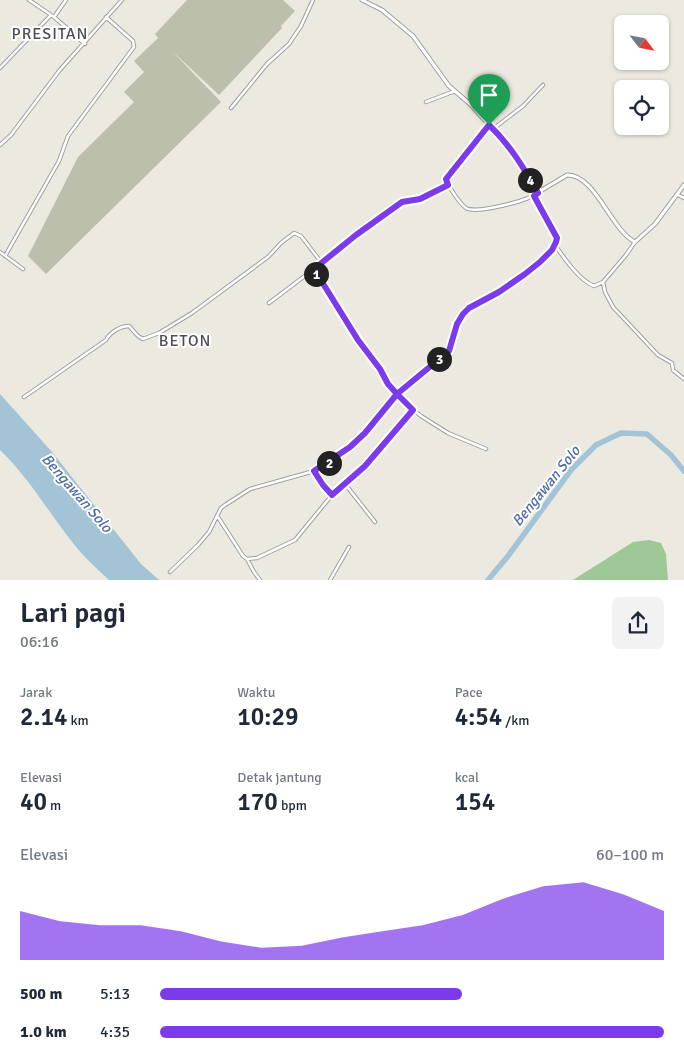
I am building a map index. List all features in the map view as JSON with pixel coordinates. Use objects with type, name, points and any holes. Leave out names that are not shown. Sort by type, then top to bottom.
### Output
[{"type":"street","points":[[30,0],[85,44]]},
{"type":"street","points":[[0,68],[66,0]]},
{"type":"street","points":[[0,146],[59,71],[85,44],[122,0]]},
{"type":"street","points":[[232,108],[267,64],[289,44],[301,26],[313,0]]},
{"type":"street","points":[[170,572],[209,532],[221,508],[250,489],[314,471],[350,447],[365,433],[397,394],[449,351],[457,324],[469,308],[499,292],[525,274],[540,262],[555,245],[557,238],[524,169],[511,150],[470,104],[455,92],[410,32],[378,7],[362,0]]},
{"type":"street","points":[[5,256],[59,161],[68,136],[134,47],[133,41],[106,17]]},
{"type":"street","points":[[493,129],[523,106],[543,85]]},
{"type":"street","points":[[426,102],[455,92]]},
{"type":"street","points":[[489,125],[446,179],[448,185],[464,206],[470,210],[508,205],[536,195],[567,175],[578,177],[598,197],[627,236],[635,242]]},
{"type":"street","points":[[269,303],[402,202],[420,199],[448,185]]},
{"type":"street","points":[[555,245],[568,263],[586,282],[594,286],[603,282],[635,242],[655,224],[684,185]]},
{"type":"street","points":[[678,195],[684,198]]},
{"type":"street","points":[[24,397],[119,329],[129,326],[143,339],[179,321],[268,257],[281,243],[294,234],[301,236],[322,262]]},
{"type":"street","points":[[0,252],[23,269]]},
{"type":"street","points":[[314,269],[358,340],[397,394],[413,410],[448,433],[486,449]]},
{"type":"street","points":[[603,282],[605,292],[613,307],[658,355],[672,363],[673,370],[684,379]]},
{"type":"street","points":[[247,559],[257,558],[295,540],[332,495],[365,466],[413,410]]},
{"type":"street","points":[[314,471],[332,495]]},
{"type":"street","points":[[345,484],[375,522]]},
{"type":"street","points":[[218,517],[260,580]]},
{"type":"street","points":[[330,580],[349,547]]},
{"type":"shaded area","points":[[187,0],[283,0],[295,11],[281,26],[282,28],[219,95],[172,51],[221,102],[46,274],[28,256],[78,157],[134,102],[124,92],[144,72],[134,61],[158,38],[155,34]]},
{"type":"green space","points":[[649,540],[661,543],[666,554],[668,580],[573,580],[633,542]]},
{"type":"water","points":[[0,394],[52,452],[141,564],[159,580],[109,580],[78,549],[28,482],[0,450]]},
{"type":"waterway","name":"Bengawan Solo","points":[[488,580],[508,556],[571,470],[596,445],[621,433],[647,434],[671,455],[684,471]]},
{"type":"district","name":"PRESITAN","points":[[50,34]]},
{"type":"district","name":"BETON","points":[[185,341]]},
{"type":"route","points":[[489,125],[470,151],[446,177],[448,185],[420,199],[402,202],[356,235],[314,269],[358,340],[397,394],[384,407],[365,433],[350,447],[314,471],[332,495],[365,466],[413,410],[397,394],[428,366],[449,351],[453,334],[463,314],[469,308],[499,292],[525,274],[552,250],[556,242],[557,238],[550,223],[534,196],[538,193],[511,150],[489,125]]}]
